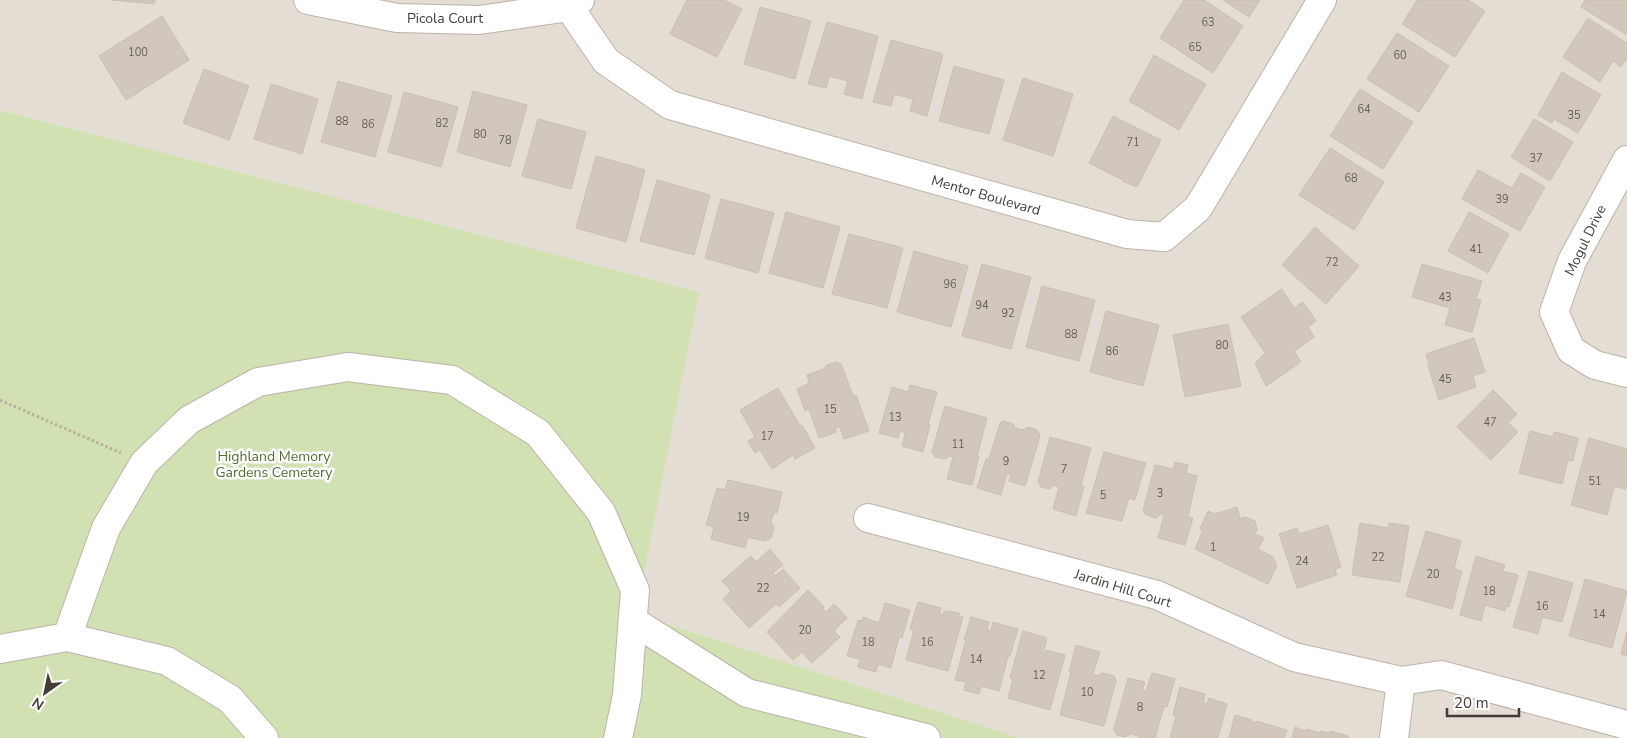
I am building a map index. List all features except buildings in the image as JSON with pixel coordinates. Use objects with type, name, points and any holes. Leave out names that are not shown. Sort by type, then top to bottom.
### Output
[{"type":"street","name":"Picola Court","points":[[308,0],[397,18],[479,20],[574,4]]},
{"type":"street","name":"Mentor Boulevard","points":[[574,4],[606,61],[670,106],[1127,234],[1164,237],[1198,208],[1322,0]]},
{"type":"street","name":"Mogul Drive","points":[[1627,160],[1572,261],[1554,312],[1571,350],[1594,365],[1627,373]]},
{"type":"street","points":[[67,637],[106,528],[144,463],[189,420],[258,382],[348,367],[452,380],[538,433],[600,512],[635,590],[627,695],[618,738]]},
{"type":"street","name":"Jardin Hill Court","points":[[868,518],[1157,595],[1294,657],[1400,681]]},
{"type":"street","points":[[633,621],[747,693],[926,738]]},
{"type":"street","points":[[0,649],[67,637],[167,662],[230,699],[264,738]]},
{"type":"street","points":[[1394,738],[1400,681],[1441,675],[1627,725]]},
{"type":"path","points":[[0,400],[144,463]]},
{"type":"shaded area","points":[[0,0],[1627,0],[1627,738],[1020,738],[649,618],[644,574],[698,292],[0,110]]},
{"type":"green space","name":"Highland Memory Gardens Cemetery","points":[[0,110],[699,292],[644,574],[649,618],[1020,738],[0,738]]}]
